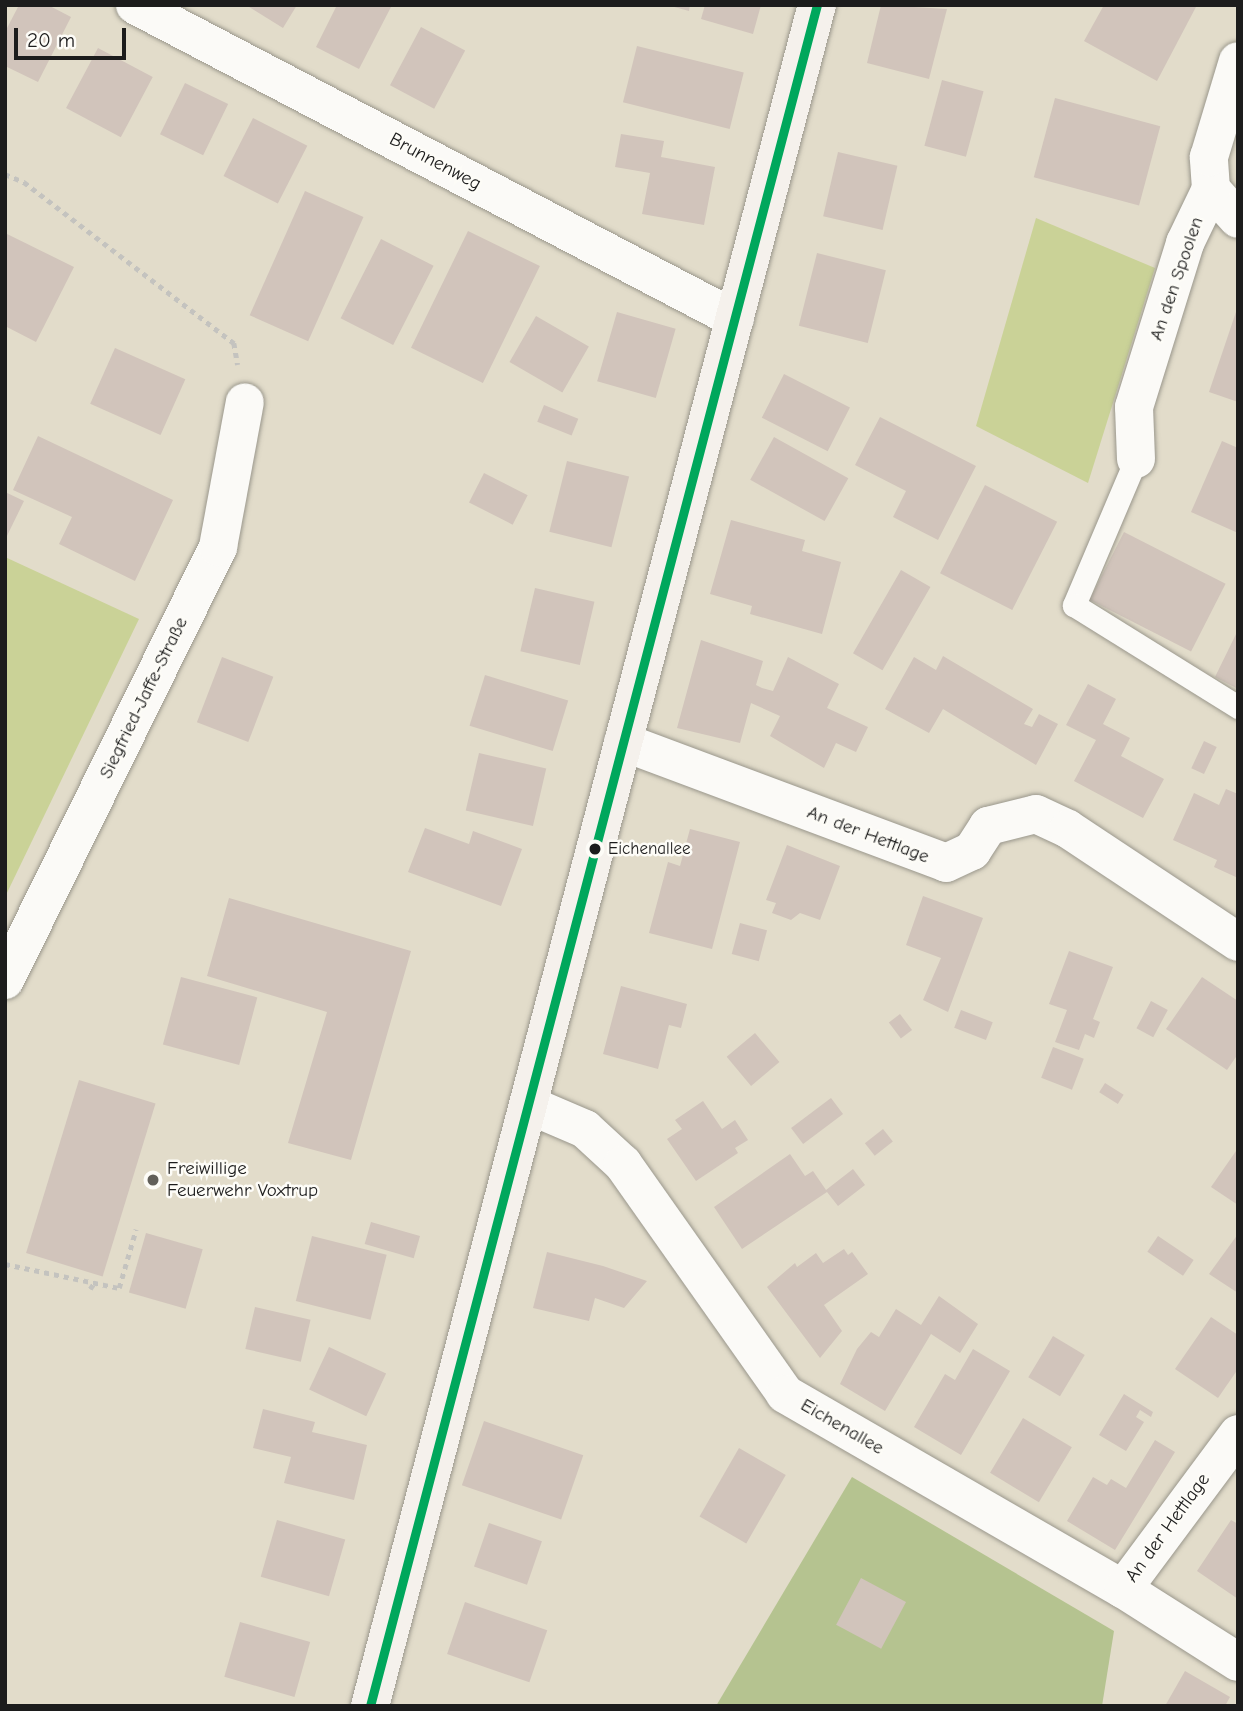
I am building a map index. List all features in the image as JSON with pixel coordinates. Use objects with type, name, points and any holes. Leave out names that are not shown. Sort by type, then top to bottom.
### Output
[{"type":"street","name":"Brunnenweg","points":[[135,5],[736,319]]},
{"type":"street","points":[[370,1706],[817,5]]},
{"type":"street","name":"An den Spoolen","points":[[1136,459],[1134,407],[1185,243],[1211,189],[1209,157],[1238,61]]},
{"type":"street","points":[[1211,189],[1238,219]]},
{"type":"street","name":"Siegfried-Jaffe-Straße","points":[[5,980],[218,547],[245,402]]},
{"type":"street","name":"An der Hettlage","points":[[623,742],[946,863],[972,851],[988,826],[1037,814],[1068,828],[1238,942]]},
{"type":"street","name":"Eichenallee","points":[[528,1105],[585,1129],[623,1164],[785,1394],[1123,1589],[1238,1662]]},
{"type":"street","name":"An der Hettlage","points":[[1123,1589],[1238,1434]]},
{"type":"lane","points":[[1136,459],[1074,605],[1238,707]]},
{"type":"path","points":[[5,174],[24,183],[234,343],[245,402]]},
{"type":"path","points":[[5,1264],[119,1288],[136,1229]]},
{"type":"path","points":[[90,1289],[94,1283]]},
{"type":"green space","points":[[1036,218],[1155,268],[1088,483],[976,426]]},
{"type":"green space","points":[[5,557],[139,619],[5,897]]},
{"type":"green space","points":[[852,1477],[1114,1631],[1102,1706],[716,1706]]},
{"type":"building","points":[[19,5],[48,5],[71,17],[38,82],[5,66],[5,32]]},
{"type":"building","points":[[246,5],[297,5],[283,28]]},
{"type":"building","points":[[337,5],[392,5],[359,69],[316,47]]},
{"type":"building","points":[[667,5],[690,5],[689,11]]},
{"type":"building","points":[[705,5],[761,5],[753,34],[701,19]]},
{"type":"building","points":[[881,5],[947,9],[929,79],[867,63]]},
{"type":"building","points":[[1104,5],[1197,5],[1157,81],[1084,41]]},
{"type":"building","points":[[421,27],[465,50],[434,109],[390,85]]},
{"type":"building","points":[[637,46],[744,73],[730,129],[623,102]]},
{"type":"building","points":[[98,48],[153,77],[121,137],[66,108]]},
{"type":"building","points":[[942,80],[984,91],[966,157],[924,146]]},
{"type":"building","points":[[185,83],[228,104],[203,155],[160,134]]},
{"type":"building","points":[[1055,98],[1160,126],[1139,205],[1034,177]]},
{"type":"building","points":[[253,118],[307,146],[278,204],[223,176]]},
{"type":"building","points":[[621,134],[664,141],[661,157],[715,167],[704,225],[642,214],[650,173],[615,167]]},
{"type":"building","points":[[838,152],[897,166],[883,230],[823,216]]},
{"type":"building","points":[[305,191],[363,217],[308,341],[250,315]]},
{"type":"building","points":[[468,231],[540,266],[483,383],[411,348]]},
{"type":"building","points":[[5,233],[74,267],[36,342],[5,326]]},
{"type":"building","points":[[381,239],[434,266],[393,345],[341,318]]},
{"type":"building","points":[[817,253],[886,270],[868,343],[799,326]]},
{"type":"building","points":[[1238,310],[1238,402],[1209,392]]},
{"type":"building","points":[[617,312],[676,329],[656,398],[597,381]]},
{"type":"building","points":[[536,316],[589,346],[562,392],[510,362]]},
{"type":"building","points":[[115,348],[185,379],[161,435],[90,404]]},
{"type":"building","points":[[784,374],[850,408],[828,451],[762,418]]},
{"type":"building","points":[[544,405],[578,419],[572,436],[537,422]]},
{"type":"building","points":[[880,417],[976,466],[938,540],[893,517],[906,491],[855,465]]},
{"type":"building","points":[[38,436],[173,500],[135,581],[59,544],[72,517],[13,490]]},
{"type":"building","points":[[774,437],[848,478],[825,521],[750,480]]},
{"type":"building","points":[[1222,441],[1238,448],[1238,533],[1191,512]]},
{"type":"building","points":[[567,461],[629,476],[611,547],[549,532]]},
{"type":"building","points":[[484,473],[528,495],[513,525],[469,502]]},
{"type":"building","points":[[985,485],[1057,522],[1012,610],[940,573]]},
{"type":"building","points":[[5,492],[24,501],[5,540]]},
{"type":"building","points":[[731,520],[805,540],[802,551],[841,562],[822,634],[750,614],[752,606],[710,594]]},
{"type":"building","points":[[1124,532],[1226,584],[1191,651],[1089,600]]},
{"type":"building","points":[[901,570],[930,587],[882,670],[853,653]]},
{"type":"building","points":[[535,588],[594,602],[580,665],[520,651]]},
{"type":"building","points":[[1238,630],[1238,689],[1215,677]]},
{"type":"building","points":[[701,640],[763,661],[756,685],[762,688],[773,691],[788,657],[839,684],[827,708],[868,727],[856,752],[836,743],[824,768],[770,736],[780,716],[751,703],[740,743],[677,728]]},
{"type":"building","points":[[943,656],[1033,709],[1024,724],[1032,727],[1039,714],[1058,724],[1036,765],[943,709],[929,733],[885,709],[914,657],[936,670]]},
{"type":"building","points":[[222,657],[273,677],[248,742],[197,722]]},
{"type":"building","points":[[485,675],[568,700],[553,751],[470,726]]},
{"type":"building","points":[[1088,684],[1116,699],[1103,724],[1130,738],[1121,756],[1164,779],[1143,818],[1074,781],[1096,740],[1066,725]]},
{"type":"building","points":[[1204,741],[1217,747],[1204,774],[1191,768]]},
{"type":"building","points":[[479,753],[546,769],[533,826],[466,810]]},
{"type":"building","points":[[1226,789],[1238,794],[1238,878],[1214,867],[1217,860],[1173,840],[1194,793],[1219,805]]},
{"type":"building","points":[[425,828],[469,844],[473,831],[522,849],[501,906],[408,872]]},
{"type":"building","points":[[690,829],[740,842],[712,949],[649,933],[668,862],[680,866]]},
{"type":"building","points":[[787,845],[840,866],[820,920],[800,913],[791,920],[772,913],[776,903],[766,900]]},
{"type":"building","points":[[923,896],[983,918],[948,1012],[923,1000],[941,958],[906,945]]},
{"type":"building","points":[[229,898],[411,951],[351,1160],[288,1143],[327,1012],[207,976]]},
{"type":"building","points":[[740,923],[767,930],[759,961],[732,954]]},
{"type":"building","points":[[1069,951],[1113,967],[1093,1019],[1100,1022],[1094,1038],[1085,1034],[1079,1050],[1055,1042],[1067,1010],[1049,1004]]},
{"type":"building","points":[[181,977],[257,997],[239,1065],[163,1045]]},
{"type":"building","points":[[1202,977],[1238,1001],[1238,1054],[1227,1070],[1166,1029]]},
{"type":"building","points":[[621,986],[687,1004],[681,1028],[669,1025],[658,1069],[603,1054]]},
{"type":"building","points":[[1151,1001],[1168,1010],[1153,1037],[1136,1028]]},
{"type":"building","points":[[961,1010],[993,1022],[986,1040],[954,1028]]},
{"type":"building","points":[[900,1014],[912,1030],[901,1038],[889,1022]]},
{"type":"building","points":[[755,1033],[779,1062],[751,1086],[727,1057]]},
{"type":"building","points":[[1053,1047],[1084,1059],[1072,1090],[1041,1078]]},
{"type":"building","points":[[79,1080],[156,1103],[103,1276],[26,1253]]},
{"type":"building","points":[[1105,1083],[1124,1095],[1118,1104],[1099,1092]]},
{"type":"building","points":[[831,1098],[843,1114],[803,1144],[791,1128]]},
{"type":"building","points":[[703,1101],[722,1129],[735,1120],[748,1140],[735,1148],[738,1153],[696,1181],[667,1139],[682,1129],[675,1120]]},
{"type":"building","points":[[883,1129],[893,1142],[875,1156],[865,1143]]},
{"type":"building","points":[[1236,1151],[1238,1152],[1238,1205],[1211,1187]]},
{"type":"building","points":[[790,1154],[805,1176],[813,1171],[826,1190],[853,1169],[865,1185],[838,1206],[827,1192],[742,1249],[714,1207]]},
{"type":"building","points":[[371,1222],[420,1236],[414,1258],[365,1244]]},
{"type":"building","points":[[146,1233],[203,1249],[186,1309],[129,1293]]},
{"type":"building","points":[[1238,1234],[1238,1293],[1209,1274]]},
{"type":"building","points":[[312,1236],[387,1255],[371,1320],[296,1301]]},
{"type":"building","points":[[1158,1236],[1194,1260],[1183,1276],[1147,1252]]},
{"type":"building","points":[[844,1249],[848,1255],[852,1252],[868,1274],[824,1305],[842,1331],[820,1358],[767,1287],[795,1263],[797,1267],[816,1253],[823,1263]]},
{"type":"building","points":[[547,1252],[603,1266],[647,1281],[624,1308],[595,1298],[589,1321],[533,1308]]},
{"type":"building","points":[[939,1296],[978,1324],[960,1353],[931,1334],[885,1411],[840,1384],[857,1349],[871,1332],[879,1337],[896,1309],[921,1325]]},
{"type":"building","points":[[255,1307],[311,1320],[301,1362],[245,1349]]},
{"type":"building","points":[[1211,1317],[1238,1335],[1238,1369],[1218,1398],[1175,1369]]},
{"type":"building","points":[[1053,1336],[1085,1355],[1060,1396],[1028,1377]]},
{"type":"building","points":[[329,1347],[386,1374],[366,1416],[309,1390]]},
{"type":"building","points":[[973,1349],[1010,1371],[961,1455],[914,1427],[945,1374],[955,1380]]},
{"type":"building","points":[[1124,1394],[1153,1412],[1151,1417],[1140,1410],[1136,1417],[1144,1422],[1126,1451],[1099,1435]]},
{"type":"building","points":[[263,1409],[315,1422],[312,1432],[367,1445],[354,1500],[284,1483],[291,1457],[253,1448]]},
{"type":"building","points":[[1023,1418],[1072,1447],[1039,1502],[990,1473]]},
{"type":"building","points":[[484,1421],[583,1455],[561,1519],[462,1485]]},
{"type":"building","points":[[1155,1440],[1175,1452],[1115,1550],[1067,1521],[1093,1477],[1107,1485],[1111,1479],[1126,1488]]},
{"type":"building","points":[[739,1448],[786,1475],[746,1543],[700,1516]]},
{"type":"building","points":[[277,1520],[345,1540],[329,1596],[261,1577]]},
{"type":"building","points":[[1231,1520],[1238,1524],[1238,1599],[1197,1571]]},
{"type":"building","points":[[489,1523],[542,1541],[527,1585],[474,1566]]},
{"type":"building","points":[[861,1578],[906,1602],[881,1649],[836,1625]]},
{"type":"building","points":[[465,1602],[547,1630],[529,1682],[447,1654]]},
{"type":"building","points":[[240,1622],[310,1642],[294,1697],[224,1677]]},
{"type":"building","points":[[1185,1671],[1230,1697],[1225,1706],[1165,1706]]},
{"type":"transit line","points":[[370,1706],[817,5]]},
{"type":"place","name":"Eichenallee","points":[[595,849]]},
{"type":"place","name":"Freiwillige Feuerwehr Voxtrup","points":[[153,1180]]}]
